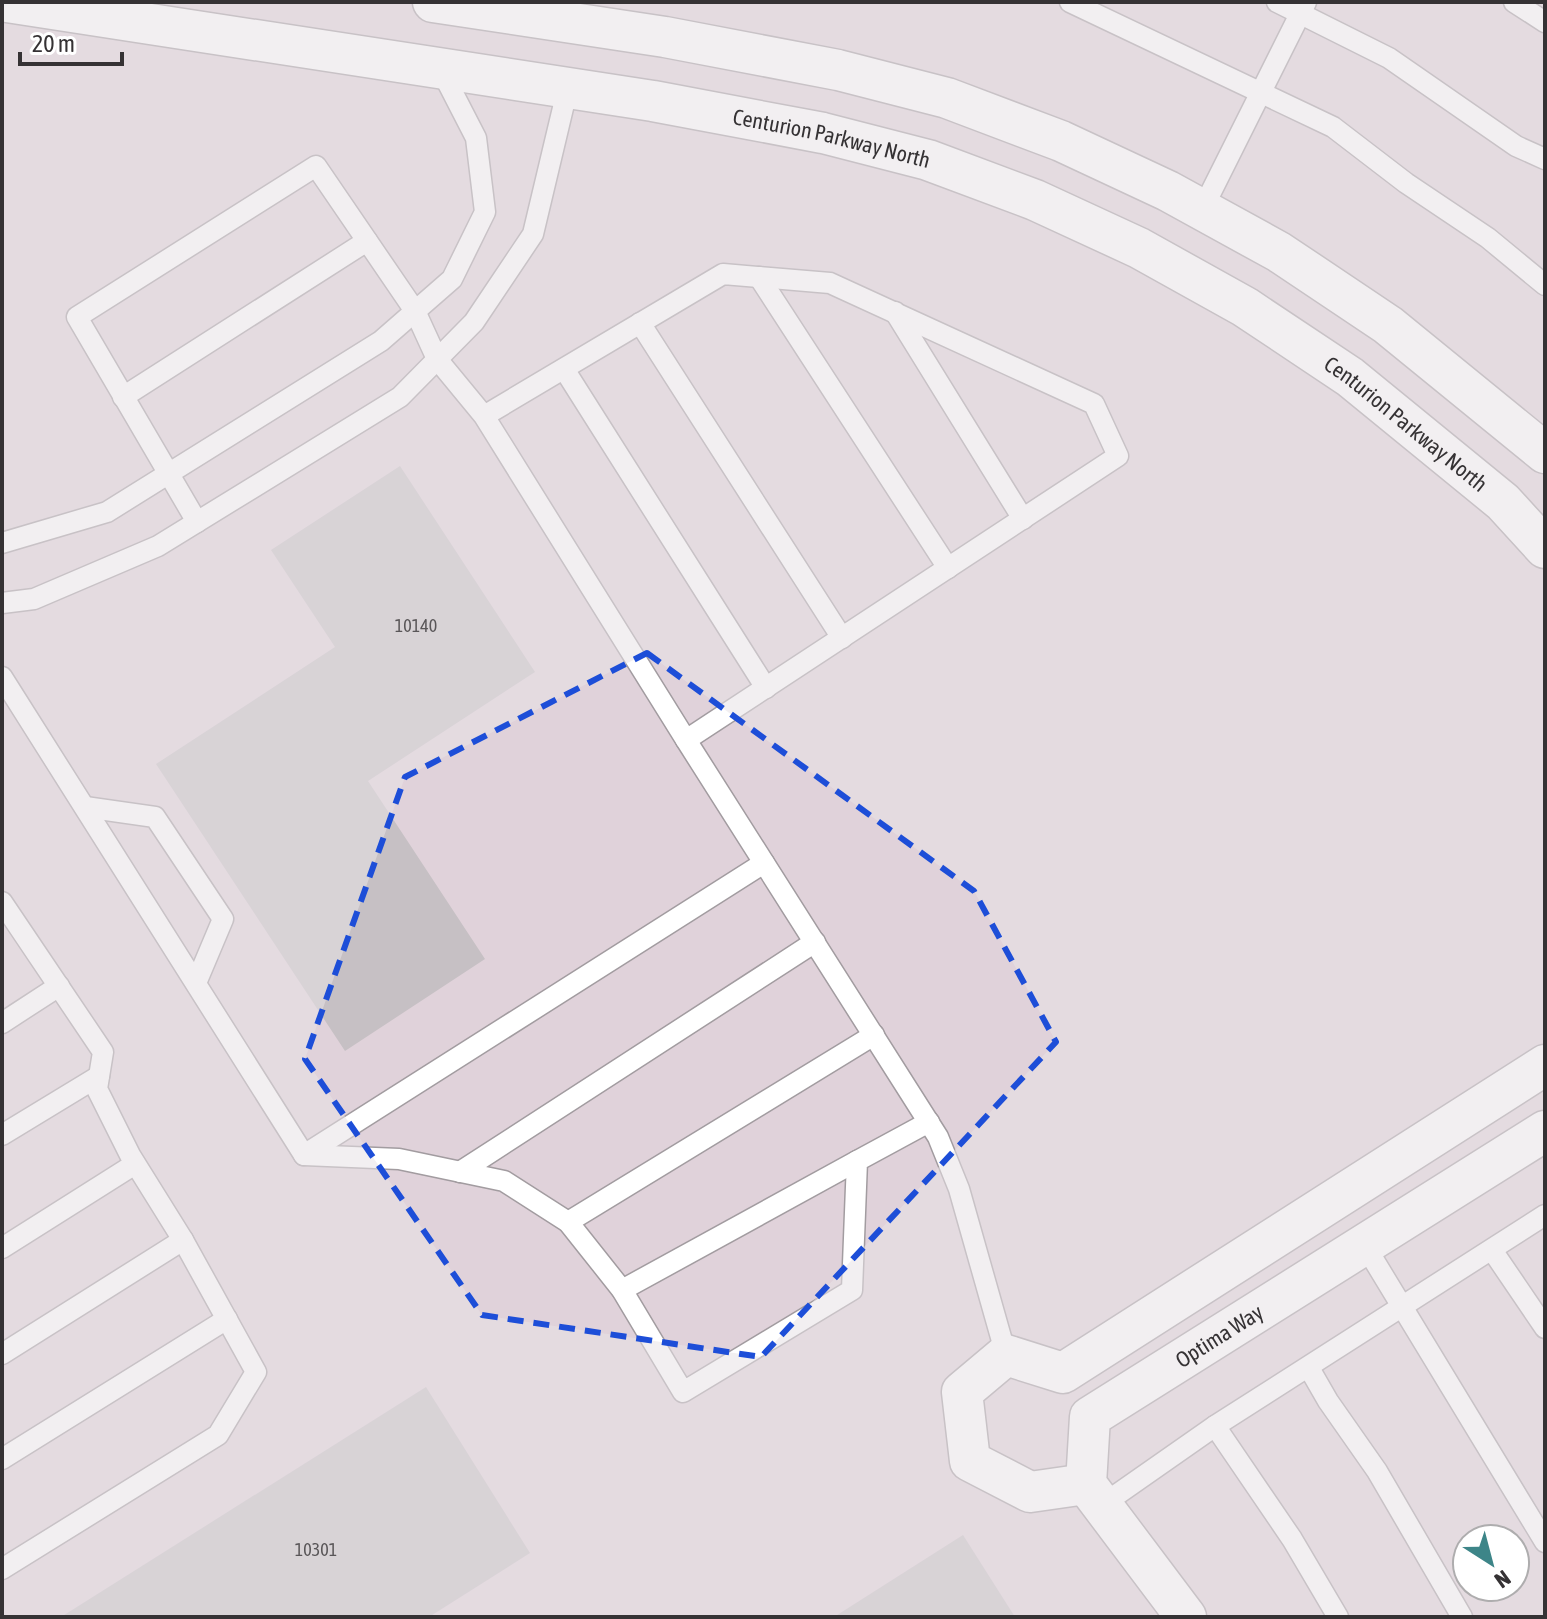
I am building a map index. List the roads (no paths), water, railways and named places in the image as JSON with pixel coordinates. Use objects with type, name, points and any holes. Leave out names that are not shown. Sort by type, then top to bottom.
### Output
[{"type":"street","name":"Centurion Parkway North","points":[[7,2],[568,87],[823,133],[928,160],[1035,200],[1139,248],[1245,307],[1350,377],[1503,502],[1545,548]]},
{"type":"street","points":[[433,2],[576,12],[665,37],[838,70],[947,98],[1061,141],[1168,191],[1279,252],[1388,325],[1545,453]]},
{"type":"street","points":[[1172,267],[1202,210]]},
{"type":"street","points":[[1063,1373],[1545,1065]]},
{"type":"street","name":"Optima Way","points":[[1090,1417],[1545,1131]]},
{"type":"street","points":[[1094,1494],[1030,1492],[970,1461],[962,1392],[1006,1355],[1063,1373],[1090,1417],[1094,1494],[1186,1617]]},
{"type":"lane","points":[[1070,2],[1333,127],[1406,183],[1488,238],[1545,285]]},
{"type":"lane","points":[[1277,2],[1303,8],[1389,58],[1516,146],[1545,159]]},
{"type":"lane","points":[[1514,2],[1545,22]]},
{"type":"lane","points":[[1202,210],[1303,8]]},
{"type":"lane","points":[[2,543],[107,512],[381,341],[452,279],[485,212],[476,138],[440,68]]},
{"type":"lane","points":[[2,603],[34,599],[158,546],[400,397],[474,322],[533,234],[568,87]]},
{"type":"lane","points":[[197,522],[77,317],[316,166],[415,311],[437,359],[484,416],[938,1137],[959,1189],[1006,1355]]},
{"type":"lane","points":[[123,397],[367,241]]},
{"type":"lane","points":[[484,416],[723,274],[830,283],[1094,404],[1118,456],[686,740]]},
{"type":"lane","points":[[759,277],[948,568]]},
{"type":"lane","points":[[895,312],[1023,519]]},
{"type":"lane","points":[[640,323],[842,638]]},
{"type":"lane","points":[[564,369],[766,688]]},
{"type":"lane","points":[[2,677],[304,1155]]},
{"type":"lane","points":[[85,807],[155,817],[223,919],[196,983]]},
{"type":"lane","points":[[304,1155],[764,863]]},
{"type":"lane","points":[[2,1569],[218,1435],[256,1372],[183,1240],[135,1164],[97,1089],[103,1052],[3,907]]},
{"type":"lane","points":[[460,1172],[815,942]]},
{"type":"lane","points":[[2,1023],[59,986]]},
{"type":"lane","points":[[568,1222],[874,1035]]},
{"type":"lane","points":[[2,1135],[99,1076]]},
{"type":"lane","points":[[622,1290],[929,1122]]},
{"type":"lane","points":[[304,1155],[399,1159],[504,1181],[568,1222],[622,1290],[683,1392],[852,1290],[857,1161]]},
{"type":"lane","points":[[2,1248],[135,1164]]},
{"type":"lane","points":[[1094,1494],[1215,1426],[1309,1368],[1545,1215]]},
{"type":"lane","points":[[2,1354],[183,1240]]},
{"type":"lane","points":[[1364,1244],[1545,1542]]},
{"type":"lane","points":[[1492,1250],[1545,1328]]},
{"type":"lane","points":[[2,1459],[227,1319]]},
{"type":"lane","points":[[1309,1368],[1377,1471],[1462,1617]]},
{"type":"lane","points":[[1215,1426],[1292,1539],[1338,1617]]}]
